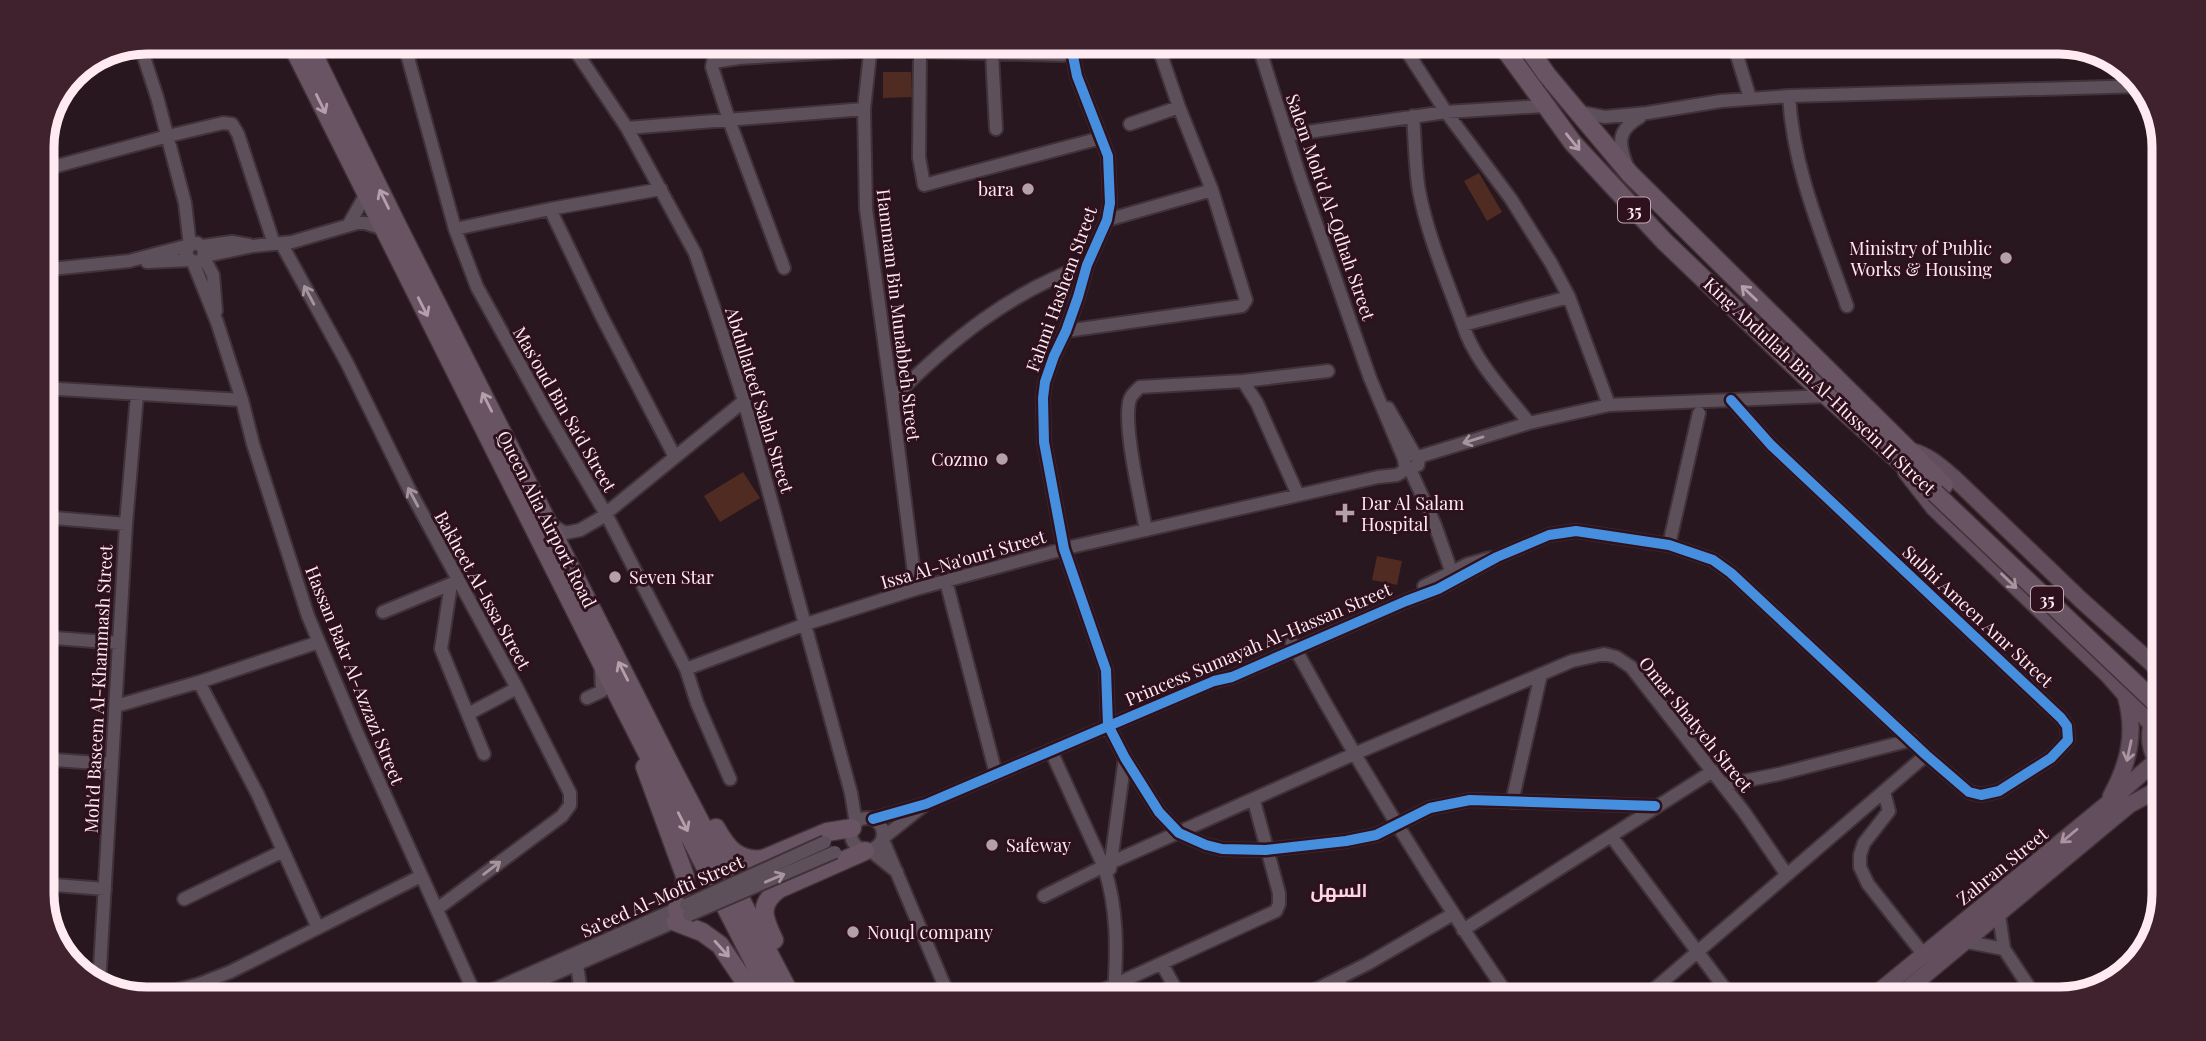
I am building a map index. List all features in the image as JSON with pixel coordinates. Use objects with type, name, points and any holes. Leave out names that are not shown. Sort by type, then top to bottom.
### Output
[{"type":"highway","name":"Queen Alia Airport Road","points":[[296,54],[628,716],[647,735],[786,987]]},
{"type":"highway","name":"Queen Alia Airport Road","points":[[312,54],[398,227],[558,529],[569,562],[647,735],[767,987]]},
{"type":"highway","name":"King Abdullah Bin Al-Hussein II Street","points":[[1508,54],[1544,106],[1599,173],[1655,231],[1828,396],[1903,454]]},
{"type":"highway","name":"King Abdullah Bin Al-Hussein II Street","points":[[1533,54],[1630,174],[1903,454],[2152,684]]},
{"type":"highway","name":"King Abdullah Bin Al-Hussein II Street","points":[[1939,489],[2152,713]]},
{"type":"highway","points":[[647,735],[675,755],[724,843],[738,855],[763,859],[827,832],[861,834]]},
{"type":"highway","points":[[647,735],[647,775],[685,876],[682,912],[720,945],[749,987]]},
{"type":"highway","points":[[796,987],[766,924],[766,902],[779,889],[861,834]]},
{"type":"main road","points":[[2152,661],[2134,649],[1946,471],[1922,454],[1903,454],[1914,485],[1934,508],[2122,691],[2152,714]]},
{"type":"main road","points":[[2122,691],[2141,684],[2152,668]]},
{"type":"main road","points":[[2106,805],[2125,767],[2130,747],[2132,723],[2122,691]]},
{"type":"main road","name":"Zahran Street","points":[[1885,987],[2152,765]]},
{"type":"main road","name":"Zahran Street","points":[[1911,987],[2129,804],[2152,792]]},
{"type":"main road","points":[[2082,843],[2152,803]]},
{"type":"street","name":"Hassan Bakr Al-Azzazi Street","points":[[144,54],[168,136],[197,253],[213,275],[217,321],[297,582],[354,725],[472,987]]},
{"type":"street","name":"Mas'oud Bin Sa'd Street","points":[[407,54],[426,131],[469,268],[487,306],[606,514],[686,669],[697,703],[730,779]]},
{"type":"street","name":"Abdullateef Salah Street","points":[[581,54],[627,128],[695,253],[744,401],[861,834],[882,827],[883,839],[945,987]]},
{"type":"street","points":[[785,268],[712,68],[715,61],[799,54]]},
{"type":"street","name":"Hammam Bin Munabbeh Street","points":[[870,54],[864,108],[866,209],[916,589]]},
{"type":"street","points":[[920,54],[919,157],[924,185],[1101,138]]},
{"type":"street","points":[[992,54],[996,129]]},
{"type":"street","name":"Fahmi Hashem Street","points":[[1073,54],[1077,76],[1108,156],[1110,204],[1107,220],[1087,265],[1079,297],[1044,388],[1045,453],[1064,549],[1106,670],[1108,725]]},
{"type":"street","points":[[1066,331],[1245,304],[1246,296],[1212,190],[1161,54]]},
{"type":"street","name":"Salem Moh'd Al-Qdhah Street","points":[[1261,54],[1370,378],[1411,462],[1457,575]]},
{"type":"street","points":[[1408,54],[1446,113],[1511,199],[1551,263],[1569,297],[1609,405]]},
{"type":"street","points":[[1737,54],[1750,98]]},
{"type":"street","points":[[1578,112],[1605,117],[1750,98],[2128,86]]},
{"type":"street","points":[[1788,96],[1797,158],[1847,306]]},
{"type":"street","points":[[1287,135],[1413,116],[1544,106]]},
{"type":"street","points":[[1130,124],[1179,107]]},
{"type":"street","points":[[627,128],[864,108]]},
{"type":"street","points":[[1630,174],[1622,151],[1621,137],[1629,124],[1647,113]]},
{"type":"street","points":[[1413,116],[1420,195],[1467,338],[1529,423]]},
{"type":"street","name":"Bakheet Al-Issa Street","points":[[168,136],[223,123],[232,124],[278,244],[347,363],[454,582],[517,688],[568,787],[570,805],[562,816],[437,909]]},
{"type":"street","points":[[54,167],[168,136]]},
{"type":"street","points":[[455,229],[661,189]]},
{"type":"street","points":[[1107,220],[1212,190]]},
{"type":"street","points":[[349,224],[366,194]]},
{"type":"street","points":[[551,209],[601,315],[675,457]]},
{"type":"street","points":[[54,269],[278,244],[349,224],[365,223],[384,229]]},
{"type":"street","points":[[892,399],[948,345],[989,314],[1038,285],[1087,265]]},
{"type":"street","points":[[1462,324],[1569,297]]},
{"type":"street","points":[[1146,530],[1130,438],[1128,410],[1134,392],[1149,385],[1243,381],[1328,371]]},
{"type":"street","points":[[1243,381],[1257,403],[1298,495]]},
{"type":"street","points":[[54,389],[242,400]]},
{"type":"street","name":"Moh'd Baseem Al-Khammash Street","points":[[100,973],[118,643],[137,395]]},
{"type":"street","points":[[1411,462],[1529,423],[1609,405],[1828,396]]},
{"type":"street","name":"Subhi Ameen Amr Street","points":[[1731,400],[1771,446],[2061,718],[2068,734],[2065,744],[2051,758],[1999,791],[1988,794],[1969,792],[1926,755]]},
{"type":"street","points":[[569,562],[570,545],[580,530],[606,514],[744,401]]},
{"type":"street","points":[[1669,545],[1699,413]]},
{"type":"street","name":"Issa Al-Na'ouri Street","points":[[686,669],[806,624],[916,589],[1064,549],[1378,477],[1411,462]]},
{"type":"street","points":[[54,518],[126,524]]},
{"type":"street","points":[[558,529],[580,530]]},
{"type":"street","name":"Princess Sumayah Al-Hassan Street","points":[[926,804],[883,839],[876,848],[861,834],[926,804],[1108,725],[1214,681],[1223,672],[1294,646],[1436,581],[1457,575],[1549,535],[1576,531],[1669,545],[1713,560],[1731,572],[1926,755]]},
{"type":"street","points":[[946,581],[996,774]]},
{"type":"street","points":[[383,612],[454,582]]},
{"type":"street","points":[[454,582],[441,647],[484,754]]},
{"type":"street","points":[[54,638],[118,643]]},
{"type":"street","points":[[116,706],[319,642]]},
{"type":"street","points":[[1294,646],[1354,754],[1501,987]]},
{"type":"street","name":"Omar Shatyeh Street","points":[[1044,895],[1354,754],[1541,674],[1590,656],[1604,654],[1616,657],[1631,667],[1724,785],[1787,875]]},
{"type":"street","points":[[598,656],[602,691]]},
{"type":"street","points":[[1512,802],[1541,674]]},
{"type":"street","points":[[199,682],[258,795],[318,928]]},
{"type":"street","points":[[468,714],[517,688]]},
{"type":"street","points":[[587,698],[602,691]]},
{"type":"street","points":[[602,691],[628,716]]},
{"type":"street","points":[[1108,725],[1159,812],[1179,833],[1214,847],[1245,851],[1346,841],[1376,835],[1430,808],[1469,800],[1656,806]]},
{"type":"street","points":[[1724,785],[1779,774],[1911,740]]},
{"type":"street","points":[[1051,751],[1107,865]]},
{"type":"street","points":[[1657,987],[1926,755]]},
{"type":"street","points":[[1115,987],[1117,936],[1107,865],[1125,758]]},
{"type":"street","points":[[54,760],[111,764]]},
{"type":"street","points":[[1463,930],[1713,771]]},
{"type":"street","points":[[1884,792],[1889,811],[1864,843],[1860,867],[1864,879],[1924,955]]},
{"type":"street","points":[[1120,987],[1162,964],[1276,911],[1279,893],[1254,801]]},
{"type":"street","points":[[861,834],[897,872]]},
{"type":"street","name":"Sa’eed Al-Mofti Street","points":[[523,987],[577,964],[825,842],[861,834]]},
{"type":"street","name":"Sa’eed Al-Mofti Street","points":[[500,987],[835,852],[861,834]]},
{"type":"street","points":[[1611,836],[1724,987]]},
{"type":"street","points":[[184,899],[283,851]]},
{"type":"street","points":[[188,987],[230,972],[421,876]]},
{"type":"street","points":[[54,885],[105,889]]},
{"type":"street","points":[[1322,987],[1453,914]]},
{"type":"street","points":[[1999,915],[2004,949],[2028,987]]},
{"type":"street","points":[[1967,942],[2004,949]]},
{"type":"street","points":[[577,964],[580,987]]},
{"type":"street","points":[[1162,964],[1175,987]]},
{"type":"street","points":[[1338,979],[1342,987]]},
{"type":"shaded area","points":[[883,72],[911,72],[912,97],[883,98]]},
{"type":"shaded area","points":[[1479,173],[1502,212],[1487,221],[1464,181]]},
{"type":"shaded area","points":[[743,472],[760,498],[720,522],[704,496]]},
{"type":"shaded area","points":[[1377,556],[1402,561],[1397,585],[1372,580]]},
{"type":"cycle path","points":[[1073,54],[1077,76],[1108,156],[1110,203],[1107,220],[1087,265],[1066,331],[1045,382],[1044,442],[1064,549],[1106,670],[1108,725],[1159,812],[1179,833],[1206,845],[1222,849],[1266,850],[1376,835],[1430,808],[1470,800],[1655,806]]},
{"type":"cycle path","points":[[873,819],[926,804],[1214,681],[1232,677],[1438,589],[1497,557],[1549,535],[1576,531],[1669,545],[1713,560],[1731,573],[1969,792],[1981,795],[1999,791],[2051,758],[2068,740],[2067,726],[2061,718],[1771,445],[1731,400]]},
{"type":"place","name":"bara","points":[[1028,189]]},
{"type":"place","name":"Ministry of Public Works & Housing","points":[[2006,258]]},
{"type":"place","name":"Cozmo","points":[[1002,459]]},
{"type":"place","name":"Dar Al Salam Hospital","points":[[1345,513]]},
{"type":"place","name":"Seven Star","points":[[615,577]]},
{"type":"place","name":"Safeway","points":[[992,845]]},
{"type":"place","name":"Nouql company","points":[[853,932]]},
{"type":"district","name":"السهل","points":[[1339,889]]}]
